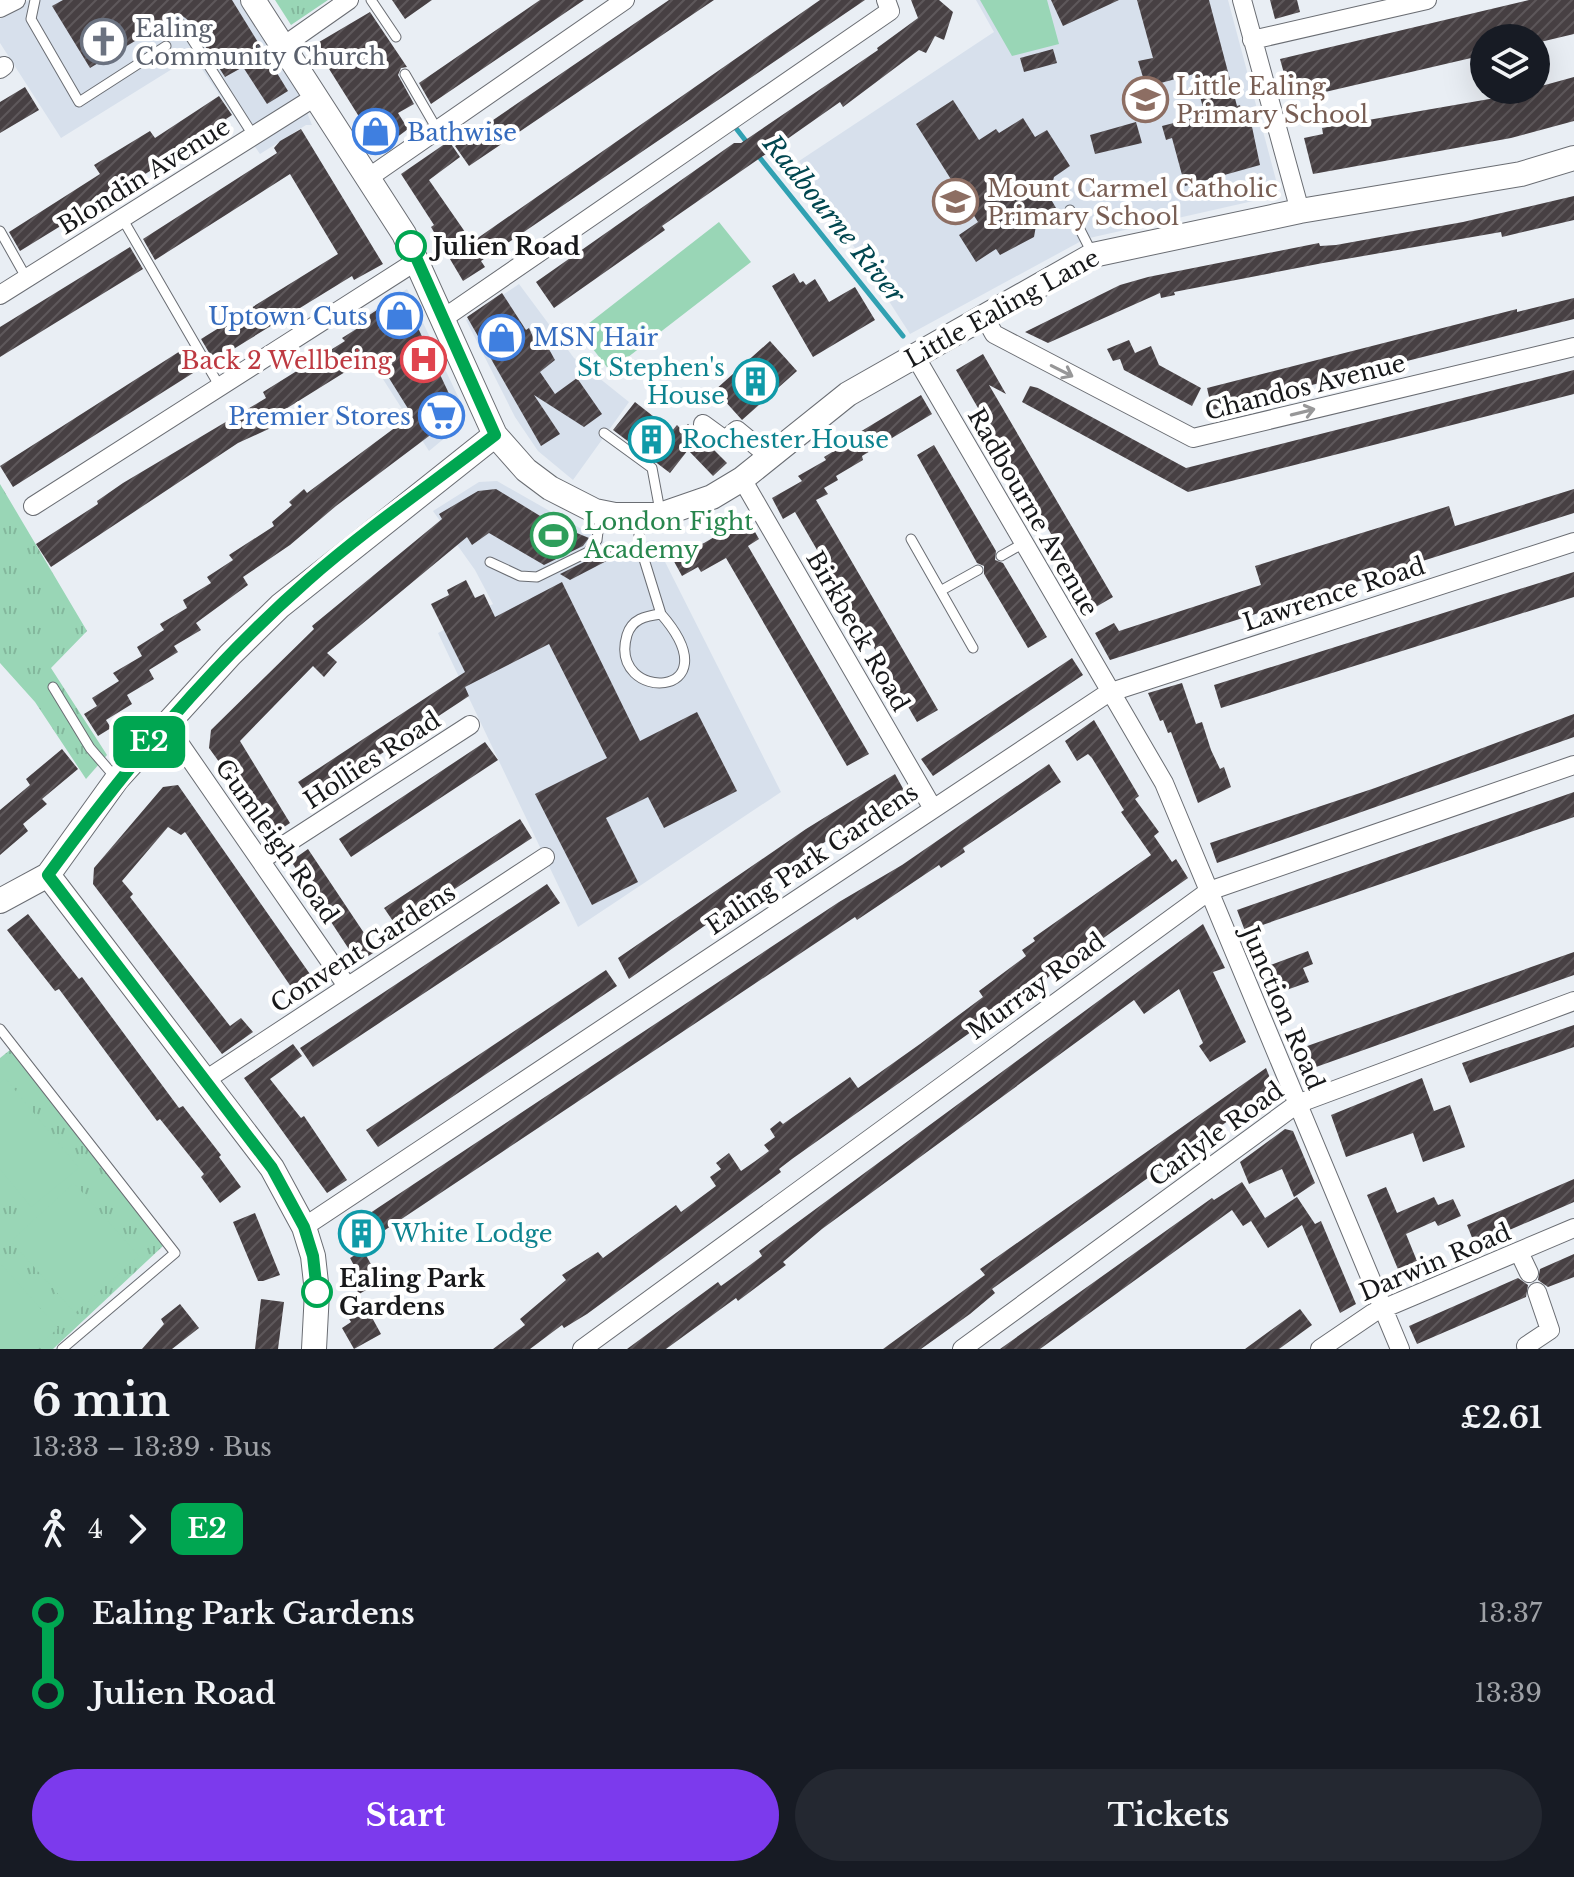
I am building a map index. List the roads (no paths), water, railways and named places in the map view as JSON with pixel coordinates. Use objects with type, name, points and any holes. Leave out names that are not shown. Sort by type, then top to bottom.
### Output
[{"type":"main road","name":"Little Ealing Lane","points":[[253,0],[418,260],[495,435],[526,470],[550,488],[600,512],[649,516],[695,506],[742,479],[848,394],[1093,255],[1300,211],[1521,174],[1574,158]]},
{"type":"main road","points":[[0,901],[48,875],[117,779],[230,655],[310,578],[495,435]]},
{"type":"main road","points":[[48,875],[207,1079],[272,1168],[304,1227],[313,1256],[317,1292],[314,1349]]},
{"type":"street","points":[[0,8],[16,0]]},
{"type":"street","points":[[282,47],[349,0]]},
{"type":"street","points":[[368,178],[625,0]]},
{"type":"street","points":[[1242,0],[1300,211]]},
{"type":"street","points":[[1252,40],[1421,1]]},
{"type":"street","points":[[444,318],[888,5]]},
{"type":"street","name":"Blondin Avenue","points":[[0,295],[315,97]]},
{"type":"street","points":[[33,506],[418,260]]},
{"type":"street","name":"Chandos Avenue","points":[[984,316],[994,334],[1193,438],[1574,347]]},
{"type":"street","name":"Radbourne Avenue","points":[[915,356],[1108,693]]},
{"type":"street","points":[[703,424],[725,440],[737,430],[770,457]]},
{"type":"street","name":"Birkbeck Road","points":[[742,479],[932,807]]},
{"type":"street","name":"Lawrence Road","points":[[1108,693],[1574,542]]},
{"type":"street","name":"Ealing Park Gardens","points":[[304,1227],[932,807],[1108,693]]},
{"type":"street","name":"Junction Road","points":[[1108,693],[1164,783],[1400,1349]]},
{"type":"street","name":"Gumleigh Road","points":[[166,724],[347,986]]},
{"type":"street","name":"Hollies Road","points":[[261,860],[470,725]]},
{"type":"street","name":"Murray Road","points":[[582,1349],[1209,891],[1574,765]]},
{"type":"street","name":"Convent Gardens","points":[[207,1079],[545,857]]},
{"type":"street","name":"Carlyle Road","points":[[962,1349],[1297,1104],[1574,1001]]},
{"type":"street","name":"Darwin Road","points":[[1320,1349],[1354,1323],[1574,1228]]},
{"type":"street","points":[[1519,1252],[1529,1273]]},
{"type":"street","points":[[1526,1346],[1550,1330],[1537,1292]]},
{"type":"lane","points":[[35,0],[31,19],[79,102],[166,46]]},
{"type":"lane","points":[[371,0],[396,37]]},
{"type":"lane","points":[[183,25],[253,135]]},
{"type":"lane","points":[[405,74],[438,131]]},
{"type":"lane","points":[[1070,210],[1093,255]]},
{"type":"lane","points":[[122,218],[220,387]]},
{"type":"lane","points":[[0,231],[27,279]]},
{"type":"lane","points":[[604,433],[652,468],[657,482],[639,543],[661,614],[676,636],[685,658],[684,670],[676,680],[656,686],[639,678],[628,660],[625,642],[630,626],[644,616],[661,614]]},
{"type":"lane","points":[[490,562],[530,579],[571,563],[595,545],[600,512]]},
{"type":"lane","points":[[911,539],[973,648]]},
{"type":"lane","points":[[1001,556],[1024,543]]},
{"type":"lane","points":[[942,590],[978,570]]},
{"type":"lane","points":[[53,687],[90,748],[117,779]]},
{"type":"lane","points":[[0,1029],[175,1253],[62,1349]]},
{"type":"waterway","name":"Radbourne River","points":[[735,127],[749,145]]},
{"type":"waterway","name":"Radbourne River","points":[[756,153],[903,336]]},
{"type":"place","name":"Ealing Community Church","points":[[104,42]]},
{"type":"place","name":"Little Ealing Primary School","points":[[1145,100]]},
{"type":"place","name":"Bathwise","points":[[376,132]]},
{"type":"place","name":"Mount Carmel Catholic Primary School","points":[[956,202]]},
{"type":"place","name":"Julien Road","points":[[411,246]]},
{"type":"place","name":"Uptown Cuts","points":[[399,316]]},
{"type":"place","name":"MSN Hair","points":[[502,337]]},
{"type":"place","name":"Back 2 Wellbeing","points":[[423,360]]},
{"type":"place","name":"St Stephen's House","points":[[756,381]]},
{"type":"place","name":"Premier Stores","points":[[442,416]]},
{"type":"place","name":"Rochester House","points":[[651,439]]},
{"type":"place","name":"London Fight Academy","points":[[553,535]]},
{"type":"place","name":"White Lodge","points":[[361,1233]]},
{"type":"place","name":"Ealing Park Gardens","points":[[317,1292]]}]
